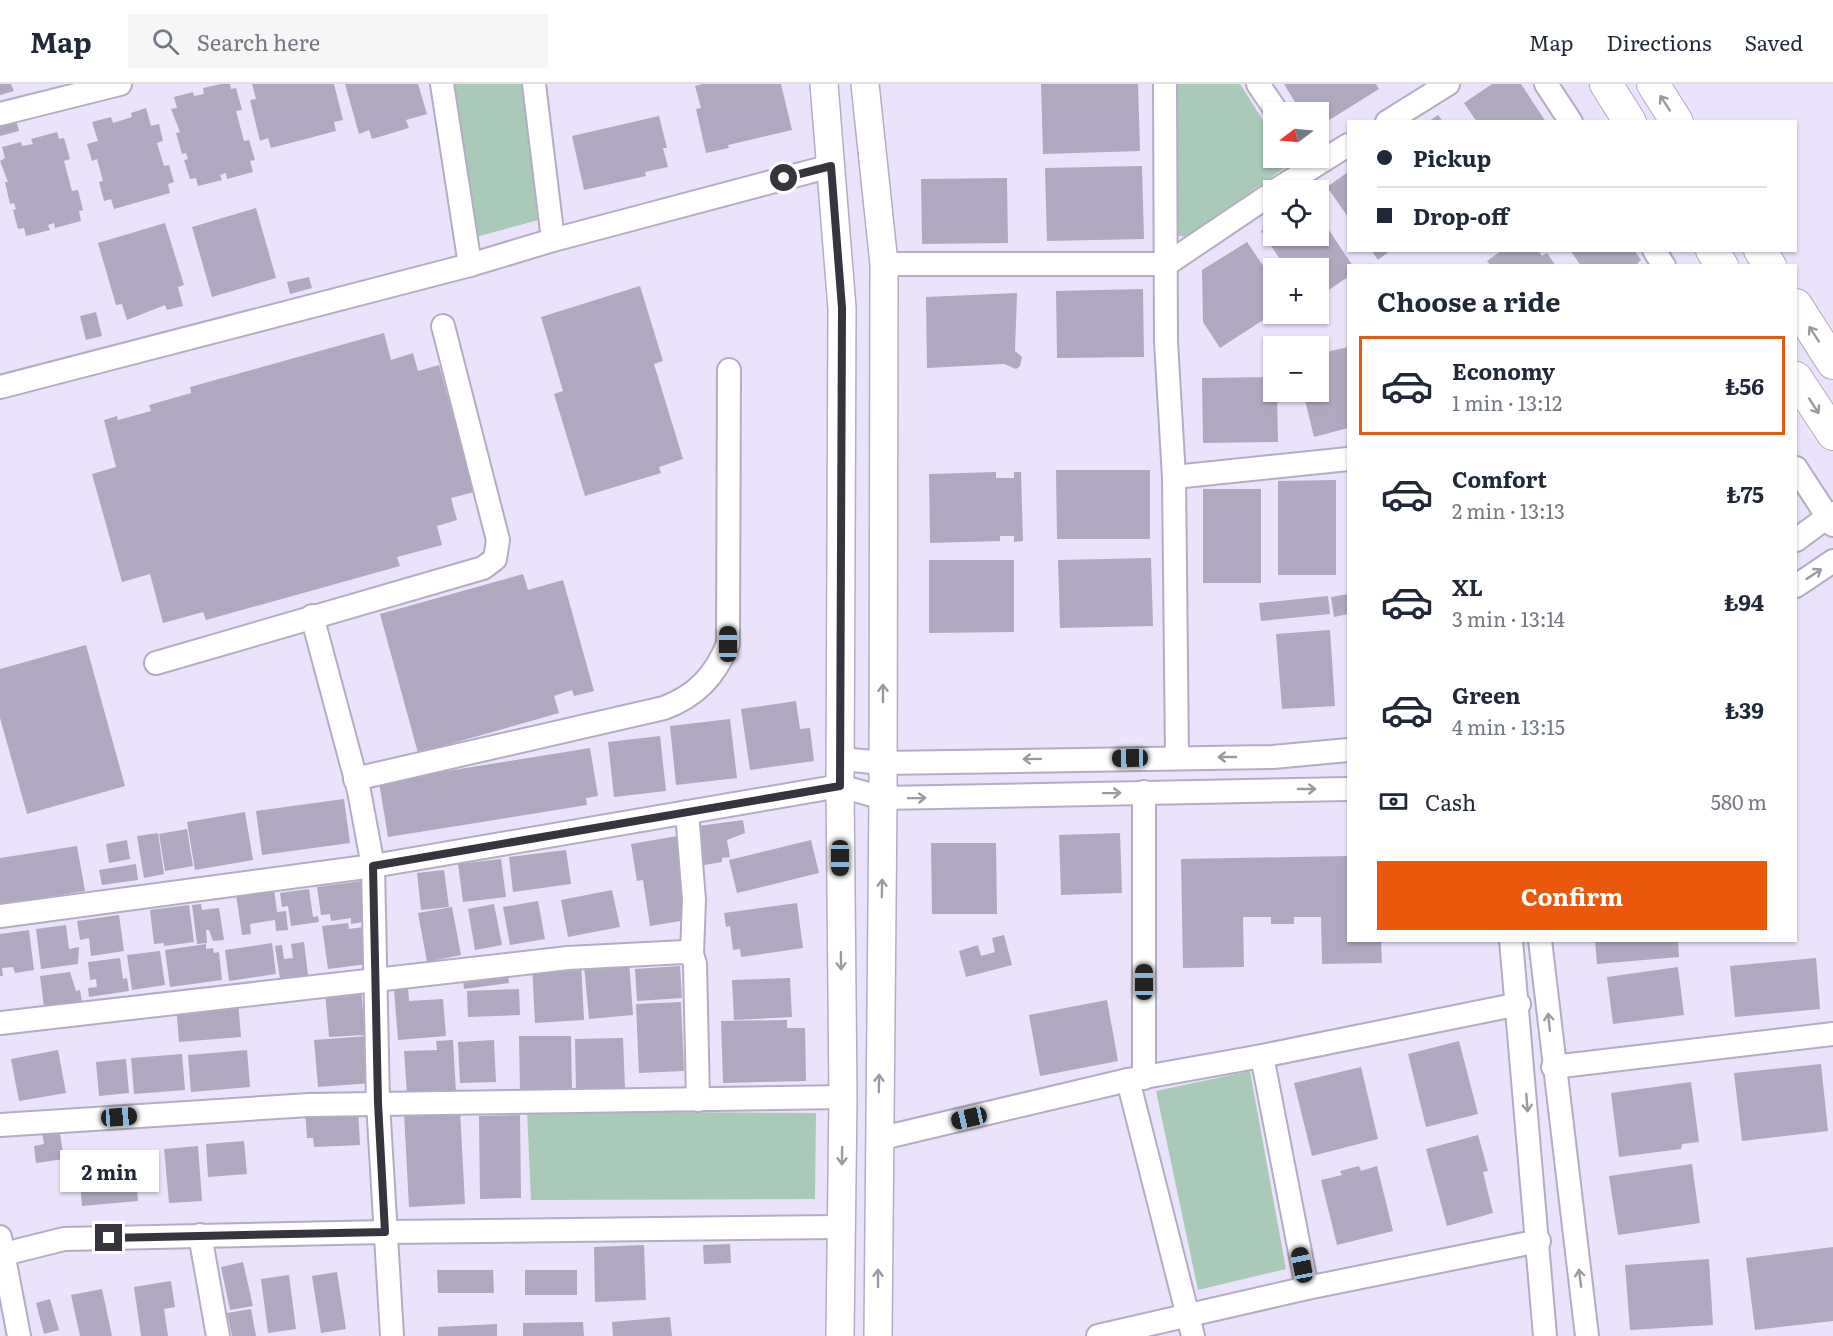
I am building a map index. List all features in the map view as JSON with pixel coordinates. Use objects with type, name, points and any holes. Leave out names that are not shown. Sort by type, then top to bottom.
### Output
[{"type":"highway","points":[[1606,84],[1629,120]]},
{"type":"highway","points":[[1653,84],[1676,120]]},
{"type":"highway","points":[[1797,307],[1833,363]]},
{"type":"highway","points":[[1797,380],[1833,435]]},
{"type":"main road","points":[[824,84],[842,308],[840,786],[843,1096],[840,1336]]},
{"type":"main road","points":[[864,84],[884,264],[883,798],[878,1139],[878,1336]]},
{"type":"street","points":[[0,114],[120,84]]},
{"type":"street","points":[[442,84],[470,265]]},
{"type":"street","points":[[534,84],[553,240]]},
{"type":"street","points":[[1165,84],[1166,342],[1174,477],[1177,757]]},
{"type":"street","points":[[1258,84],[1270,102]]},
{"type":"street","points":[[1390,120],[1448,84]]},
{"type":"street","points":[[1546,84],[1570,120]]},
{"type":"street","points":[[1329,154],[1347,145]]},
{"type":"street","points":[[0,387],[470,265],[553,240],[831,166]]},
{"type":"street","points":[[1289,180],[1304,168]]},
{"type":"street","points":[[884,264],[1167,264],[1263,199]]},
{"type":"street","points":[[156,663],[483,568],[495,559],[498,540],[443,326]]},
{"type":"street","points":[[356,779],[664,708],[687,698],[707,681],[728,644],[729,370]]},
{"type":"street","points":[[1174,477],[1347,459]]},
{"type":"street","points":[[1797,469],[1831,519],[1797,539]]},
{"type":"street","points":[[1797,585],[1833,561]]},
{"type":"street","points":[[312,616],[356,779],[373,866],[378,1103],[392,1336]]},
{"type":"street","points":[[841,759],[883,763],[1273,757],[1347,750]]},
{"type":"street","points":[[0,916],[373,866],[840,786],[883,798],[1347,789]]},
{"type":"street","points":[[1144,792],[1136,1079],[1191,1327]]},
{"type":"street","points":[[687,812],[694,900],[692,954],[695,964],[698,1100]]},
{"type":"street","points":[[1511,942],[1519,1004],[1545,1336]]},
{"type":"street","points":[[1540,942],[1553,1067],[1587,1336]]},
{"type":"street","points":[[0,1023],[375,978],[568,958],[684,952],[692,954]]},
{"type":"street","points":[[878,1139],[1136,1079],[1519,1004]]},
{"type":"street","points":[[1553,1067],[1833,1034]]},
{"type":"street","points":[[1262,1056],[1307,1288]]},
{"type":"street","points":[[0,1125],[378,1103],[698,1100],[843,1096]]},
{"type":"street","points":[[19,1336],[0,1249],[64,1239],[385,1232],[840,1227]]},
{"type":"street","points":[[200,1235],[218,1336]]},
{"type":"street","points":[[1098,1336],[1191,1327],[1307,1288],[1539,1241]]},
{"type":"green space","points":[[454,84],[522,84],[542,219],[476,237]]},
{"type":"green space","points":[[1172,84],[1240,84],[1263,120],[1263,168],[1284,168],[1267,180],[1263,180],[1263,183],[1187,237],[1179,236],[1174,231]]},
{"type":"green space","points":[[1250,1071],[1286,1269],[1198,1290],[1156,1091]]},
{"type":"green space","points":[[527,1111],[816,1113],[815,1199],[531,1200]]},
{"type":"building","points":[[0,84],[11,84],[14,91],[0,95]]},
{"type":"building","points":[[230,84],[231,89],[236,88],[242,110],[236,111],[244,141],[249,140],[255,160],[250,161],[253,172],[227,179],[226,173],[220,175],[222,180],[198,186],[196,178],[190,179],[184,160],[188,159],[186,153],[182,154],[176,133],[180,132],[171,109],[177,108],[174,97],[193,92],[194,96],[204,94],[203,88]]},
{"type":"building","points":[[252,84],[334,84],[343,120],[334,122],[336,131],[271,148],[268,138],[260,141],[250,100],[256,99]]},
{"type":"building","points":[[345,84],[418,84],[427,114],[406,120],[409,128],[372,139],[369,130],[359,134]]},
{"type":"building","points":[[702,84],[781,84],[792,130],[728,145],[729,148],[706,153],[696,109],[701,108],[695,86]]},
{"type":"building","points":[[1041,84],[1138,84],[1140,151],[1043,154]]},
{"type":"building","points":[[1284,84],[1376,84],[1379,89],[1329,120],[1329,102],[1295,102]]},
{"type":"building","points":[[1492,84],[1521,84],[1545,120],[1476,120],[1464,103]]},
{"type":"building","points":[[146,108],[151,126],[159,124],[163,141],[157,143],[164,166],[169,165],[174,182],[168,184],[170,193],[114,209],[111,199],[104,201],[99,182],[103,181],[97,159],[92,161],[87,144],[98,141],[92,122],[111,117],[113,123],[132,117],[131,113]]},
{"type":"building","points":[[1438,115],[1442,120],[1431,120]]},
{"type":"building","points":[[659,116],[667,148],[663,148],[668,167],[645,172],[646,176],[584,190],[572,136]]},
{"type":"building","points":[[16,120],[19,131],[0,136],[0,124]]},
{"type":"building","points":[[57,132],[59,139],[64,138],[70,159],[64,161],[72,191],[78,190],[83,210],[79,211],[81,221],[55,228],[54,223],[48,225],[50,230],[26,236],[24,228],[18,229],[13,210],[16,209],[14,203],[10,204],[5,182],[8,182],[0,161],[5,158],[2,147],[21,142],[22,146],[33,144],[31,139]]},
{"type":"building","points":[[1142,166],[1144,239],[1047,241],[1045,168]]},
{"type":"building","points":[[1347,173],[1347,216],[1329,190],[1329,186]]},
{"type":"building","points":[[1007,178],[1008,243],[922,244],[921,179]]},
{"type":"building","points":[[256,208],[276,278],[212,297],[192,227]]},
{"type":"building","points":[[165,223],[184,285],[178,287],[183,306],[167,310],[165,305],[127,320],[122,304],[116,305],[98,243]]},
{"type":"building","points":[[1329,230],[1352,264],[1347,264],[1347,278],[1329,290],[1329,258],[1279,258],[1271,246],[1329,246]]},
{"type":"building","points":[[1247,242],[1263,266],[1263,320],[1220,348],[1203,322],[1202,270]]},
{"type":"building","points":[[1372,252],[1388,252],[1378,260]]},
{"type":"building","points":[[1499,252],[1539,252],[1542,256],[1547,253],[1555,264],[1489,264],[1487,261]]},
{"type":"building","points":[[1571,252],[1635,252],[1641,260],[1637,264],[1580,264]]},
{"type":"building","points":[[309,277],[312,288],[290,294],[287,282]]},
{"type":"building","points":[[640,286],[663,361],[654,364],[683,459],[659,467],[661,473],[585,496],[554,394],[563,391],[541,317]]},
{"type":"building","points":[[1143,289],[1144,357],[1057,358],[1056,291]]},
{"type":"building","points":[[1017,293],[1015,351],[1022,357],[1020,366],[1016,369],[1004,364],[927,368],[926,297]]},
{"type":"building","points":[[96,312],[102,336],[86,340],[80,316]]},
{"type":"building","points":[[384,333],[391,360],[413,353],[418,371],[439,365],[474,492],[451,498],[457,520],[437,526],[442,545],[397,557],[400,566],[206,620],[203,612],[163,623],[150,574],[122,582],[92,474],[116,467],[104,420],[117,416],[118,420],[151,411],[149,405],[191,393],[190,387]]},
{"type":"building","points":[[1347,347],[1347,428],[1314,437],[1305,402],[1329,402],[1329,351]]},
{"type":"building","points":[[1263,377],[1263,402],[1277,402],[1278,442],[1203,443],[1202,378]]},
{"type":"building","points":[[1056,470],[1150,470],[1150,539],[1057,539]]},
{"type":"building","points":[[996,472],[996,478],[1014,478],[1014,472],[1021,472],[1023,541],[1014,542],[1014,536],[1000,536],[1000,541],[930,543],[929,474]]},
{"type":"building","points":[[1336,480],[1336,575],[1278,575],[1278,481]]},
{"type":"building","points":[[1203,489],[1261,489],[1261,583],[1203,583]]},
{"type":"building","points":[[1151,558],[1153,626],[1060,628],[1058,560]]},
{"type":"building","points":[[929,560],[1014,560],[1014,632],[929,633]]},
{"type":"building","points":[[523,574],[528,590],[563,580],[594,691],[574,696],[572,690],[554,696],[559,713],[418,753],[380,614]]},
{"type":"building","points":[[1347,594],[1347,614],[1334,617],[1331,597]]},
{"type":"building","points":[[1328,596],[1330,614],[1261,621],[1259,603]]},
{"type":"building","points":[[1330,630],[1335,706],[1282,709],[1276,634]]},
{"type":"building","points":[[86,645],[125,786],[27,814],[0,718],[0,669]]},
{"type":"building","points":[[796,701],[800,729],[810,728],[814,761],[750,770],[741,709]]},
{"type":"building","points":[[730,719],[737,778],[676,785],[670,726]]},
{"type":"building","points":[[660,736],[666,791],[614,797],[608,742]]},
{"type":"building","points":[[590,748],[598,796],[586,798],[587,805],[388,837],[379,782]]},
{"type":"building","points":[[344,799],[350,843],[262,855],[256,811]]},
{"type":"building","points":[[245,812],[253,860],[195,870],[187,822]]},
{"type":"building","points":[[743,820],[745,833],[727,840],[730,857],[722,858],[722,862],[704,865],[699,826]]},
{"type":"building","points":[[187,829],[193,866],[165,871],[159,834]]},
{"type":"building","points":[[158,833],[164,874],[144,878],[137,836]]},
{"type":"building","points":[[1120,833],[1122,893],[1061,895],[1059,835]]},
{"type":"building","points":[[677,836],[687,920],[650,926],[643,880],[637,881],[631,844]]},
{"type":"building","points":[[127,840],[130,859],[109,863],[106,844]]},
{"type":"building","points":[[811,840],[819,873],[737,893],[729,860]]},
{"type":"building","points":[[931,843],[996,843],[997,914],[932,914]]},
{"type":"building","points":[[77,846],[85,891],[0,905],[0,858]]},
{"type":"building","points":[[566,850],[571,884],[513,892],[509,857]]},
{"type":"building","points":[[1347,856],[1347,942],[1381,942],[1382,963],[1322,964],[1321,917],[1294,917],[1294,924],[1271,924],[1271,917],[1243,917],[1244,967],[1183,968],[1181,859]]},
{"type":"building","points":[[501,859],[506,897],[463,902],[458,864]]},
{"type":"building","points":[[136,864],[138,880],[102,885],[99,870]]},
{"type":"building","points":[[444,870],[449,907],[421,910],[417,873]]},
{"type":"building","points":[[362,881],[364,922],[351,924],[351,918],[331,921],[330,914],[321,915],[317,887]]},
{"type":"building","points":[[274,889],[277,912],[286,911],[288,930],[276,931],[275,920],[250,924],[251,934],[242,935],[236,894]]},
{"type":"building","points":[[309,889],[313,917],[318,916],[319,922],[291,926],[288,906],[282,907],[280,893]]},
{"type":"building","points":[[612,890],[620,927],[568,937],[561,900]]},
{"type":"building","points":[[538,901],[545,939],[510,945],[503,907]]},
{"type":"building","points":[[797,903],[803,948],[741,957],[740,949],[733,950],[730,926],[726,927],[724,913]]},
{"type":"building","points":[[201,904],[202,910],[219,908],[224,940],[213,941],[209,930],[206,930],[207,943],[197,944],[192,905]]},
{"type":"building","points":[[494,904],[502,945],[475,950],[468,909]]},
{"type":"building","points":[[189,905],[194,942],[164,946],[164,943],[154,944],[150,910]]},
{"type":"building","points":[[452,907],[461,955],[427,962],[418,913]]},
{"type":"building","points":[[119,915],[124,951],[91,956],[89,938],[80,940],[77,921]]},
{"type":"building","points":[[348,923],[349,929],[363,927],[368,964],[328,969],[322,926]]},
{"type":"building","points":[[66,925],[69,949],[79,947],[78,964],[41,969],[36,929]]},
{"type":"building","points":[[29,930],[34,970],[15,973],[13,967],[2,968],[3,976],[0,976],[0,934]]},
{"type":"building","points":[[1004,935],[1012,965],[966,977],[959,951],[978,945],[981,956],[995,952],[992,938]]},
{"type":"building","points":[[304,942],[308,975],[280,979],[275,946],[282,945],[284,959],[293,958],[291,944]]},
{"type":"building","points":[[1595,942],[1678,942],[1679,957],[1597,964]]},
{"type":"building","points":[[272,943],[276,974],[229,981],[225,950]]},
{"type":"building","points":[[206,944],[206,949],[213,948],[214,953],[219,952],[222,980],[170,987],[165,950]]},
{"type":"building","points":[[160,951],[165,985],[132,990],[127,955]]},
{"type":"building","points":[[120,958],[123,979],[127,978],[129,991],[89,997],[88,988],[97,987],[96,979],[90,980],[88,962]]},
{"type":"building","points":[[1816,958],[1820,1009],[1735,1017],[1730,966]]},
{"type":"building","points":[[629,961],[633,1015],[589,1019],[584,965]]},
{"type":"building","points":[[581,963],[584,1020],[535,1023],[532,965]]},
{"type":"building","points":[[680,966],[682,998],[637,1001],[635,969]]},
{"type":"building","points":[[1678,967],[1684,1015],[1613,1024],[1607,977]]},
{"type":"building","points":[[70,972],[76,991],[80,990],[82,1002],[44,1007],[40,976]]},
{"type":"building","points":[[508,975],[509,983],[464,989],[463,980]]},
{"type":"building","points":[[790,978],[792,1017],[734,1020],[732,980]]},
{"type":"building","points":[[361,988],[365,1035],[329,1037],[325,991]]},
{"type":"building","points":[[408,988],[409,1001],[443,999],[446,1036],[398,1040],[394,989]]},
{"type":"building","points":[[519,989],[520,1015],[468,1017],[467,991]]},
{"type":"building","points":[[238,1000],[241,1037],[179,1042],[176,1005]]},
{"type":"building","points":[[1107,1000],[1118,1061],[1040,1076],[1029,1015]]},
{"type":"building","points":[[681,1002],[684,1071],[639,1073],[636,1004]]},
{"type":"building","points":[[787,1020],[787,1028],[805,1028],[806,1081],[723,1083],[721,1021]]},
{"type":"building","points":[[368,1036],[372,1083],[318,1087],[314,1040]]},
{"type":"building","points":[[519,1036],[571,1036],[572,1092],[520,1092]]},
{"type":"building","points":[[623,1038],[625,1089],[576,1090],[575,1039]]},
{"type":"building","points":[[453,1040],[456,1093],[407,1095],[404,1051],[437,1050],[436,1041]]},
{"type":"building","points":[[494,1040],[496,1082],[460,1083],[458,1042]]},
{"type":"building","points":[[1459,1041],[1478,1114],[1426,1127],[1408,1054]]},
{"type":"building","points":[[58,1050],[66,1093],[19,1101],[11,1059]]},
{"type":"building","points":[[247,1050],[250,1087],[191,1092],[188,1055]]},
{"type":"building","points":[[182,1054],[185,1090],[134,1094],[131,1058]]},
{"type":"building","points":[[126,1059],[129,1093],[99,1096],[96,1062]]},
{"type":"building","points":[[1821,1064],[1828,1131],[1742,1141],[1734,1073]]},
{"type":"building","points":[[1361,1067],[1378,1139],[1312,1156],[1294,1083]]},
{"type":"building","points":[[1691,1082],[1699,1142],[1682,1144],[1681,1149],[1619,1157],[1611,1093]]},
{"type":"building","points":[[358,1107],[360,1145],[314,1147],[313,1138],[307,1138],[305,1109]]},
{"type":"building","points":[[460,1110],[465,1204],[409,1207],[404,1113]]},
{"type":"building","points":[[520,1115],[521,1198],[480,1199],[479,1116]]},
{"type":"building","points":[[58,1121],[64,1159],[36,1163],[34,1146],[44,1144],[41,1124]]},
{"type":"building","points":[[1478,1135],[1488,1171],[1483,1172],[1493,1213],[1447,1226],[1426,1149]]},
{"type":"building","points":[[244,1141],[247,1174],[208,1177],[206,1144]]},
{"type":"building","points":[[198,1146],[202,1201],[169,1203],[164,1149]]},
{"type":"building","points":[[134,1151],[138,1201],[82,1206],[78,1155]]},
{"type":"building","points":[[1692,1164],[1700,1223],[1618,1235],[1609,1176]]},
{"type":"building","points":[[1359,1166],[1361,1171],[1377,1166],[1393,1231],[1337,1245],[1321,1180],[1342,1175],[1340,1171]]},
{"type":"building","points":[[730,1244],[731,1263],[704,1264],[703,1245]]},
{"type":"building","points":[[644,1245],[646,1300],[595,1302],[594,1247]]},
{"type":"building","points":[[1833,1247],[1833,1321],[1755,1330],[1746,1258]]},
{"type":"building","points":[[1709,1259],[1713,1325],[1630,1330],[1625,1265]]},
{"type":"building","points":[[243,1262],[253,1306],[230,1310],[221,1267]]},
{"type":"building","points":[[437,1270],[493,1270],[494,1293],[438,1293]]},
{"type":"building","points":[[525,1270],[577,1270],[577,1295],[525,1295]]},
{"type":"building","points":[[337,1272],[346,1329],[321,1333],[312,1276]]},
{"type":"building","points":[[289,1275],[296,1329],[268,1333],[261,1279]]},
{"type":"building","points":[[171,1281],[175,1307],[164,1309],[168,1336],[141,1336],[134,1287]]},
{"type":"building","points":[[102,1289],[112,1336],[80,1336],[71,1295]]},
{"type":"building","points":[[50,1299],[59,1330],[44,1334],[36,1303]]},
{"type":"building","points":[[251,1309],[256,1336],[232,1336],[227,1313]]},
{"type":"building","points":[[670,1317],[672,1336],[613,1336],[612,1322]]},
{"type":"building","points":[[583,1322],[584,1336],[523,1336],[523,1323]]},
{"type":"building","points":[[497,1324],[497,1336],[438,1336],[438,1327]]},
{"type":"route","points":[[109,1238],[385,1232],[378,1103],[373,866],[840,786],[842,308],[831,166],[784,178]]}]
